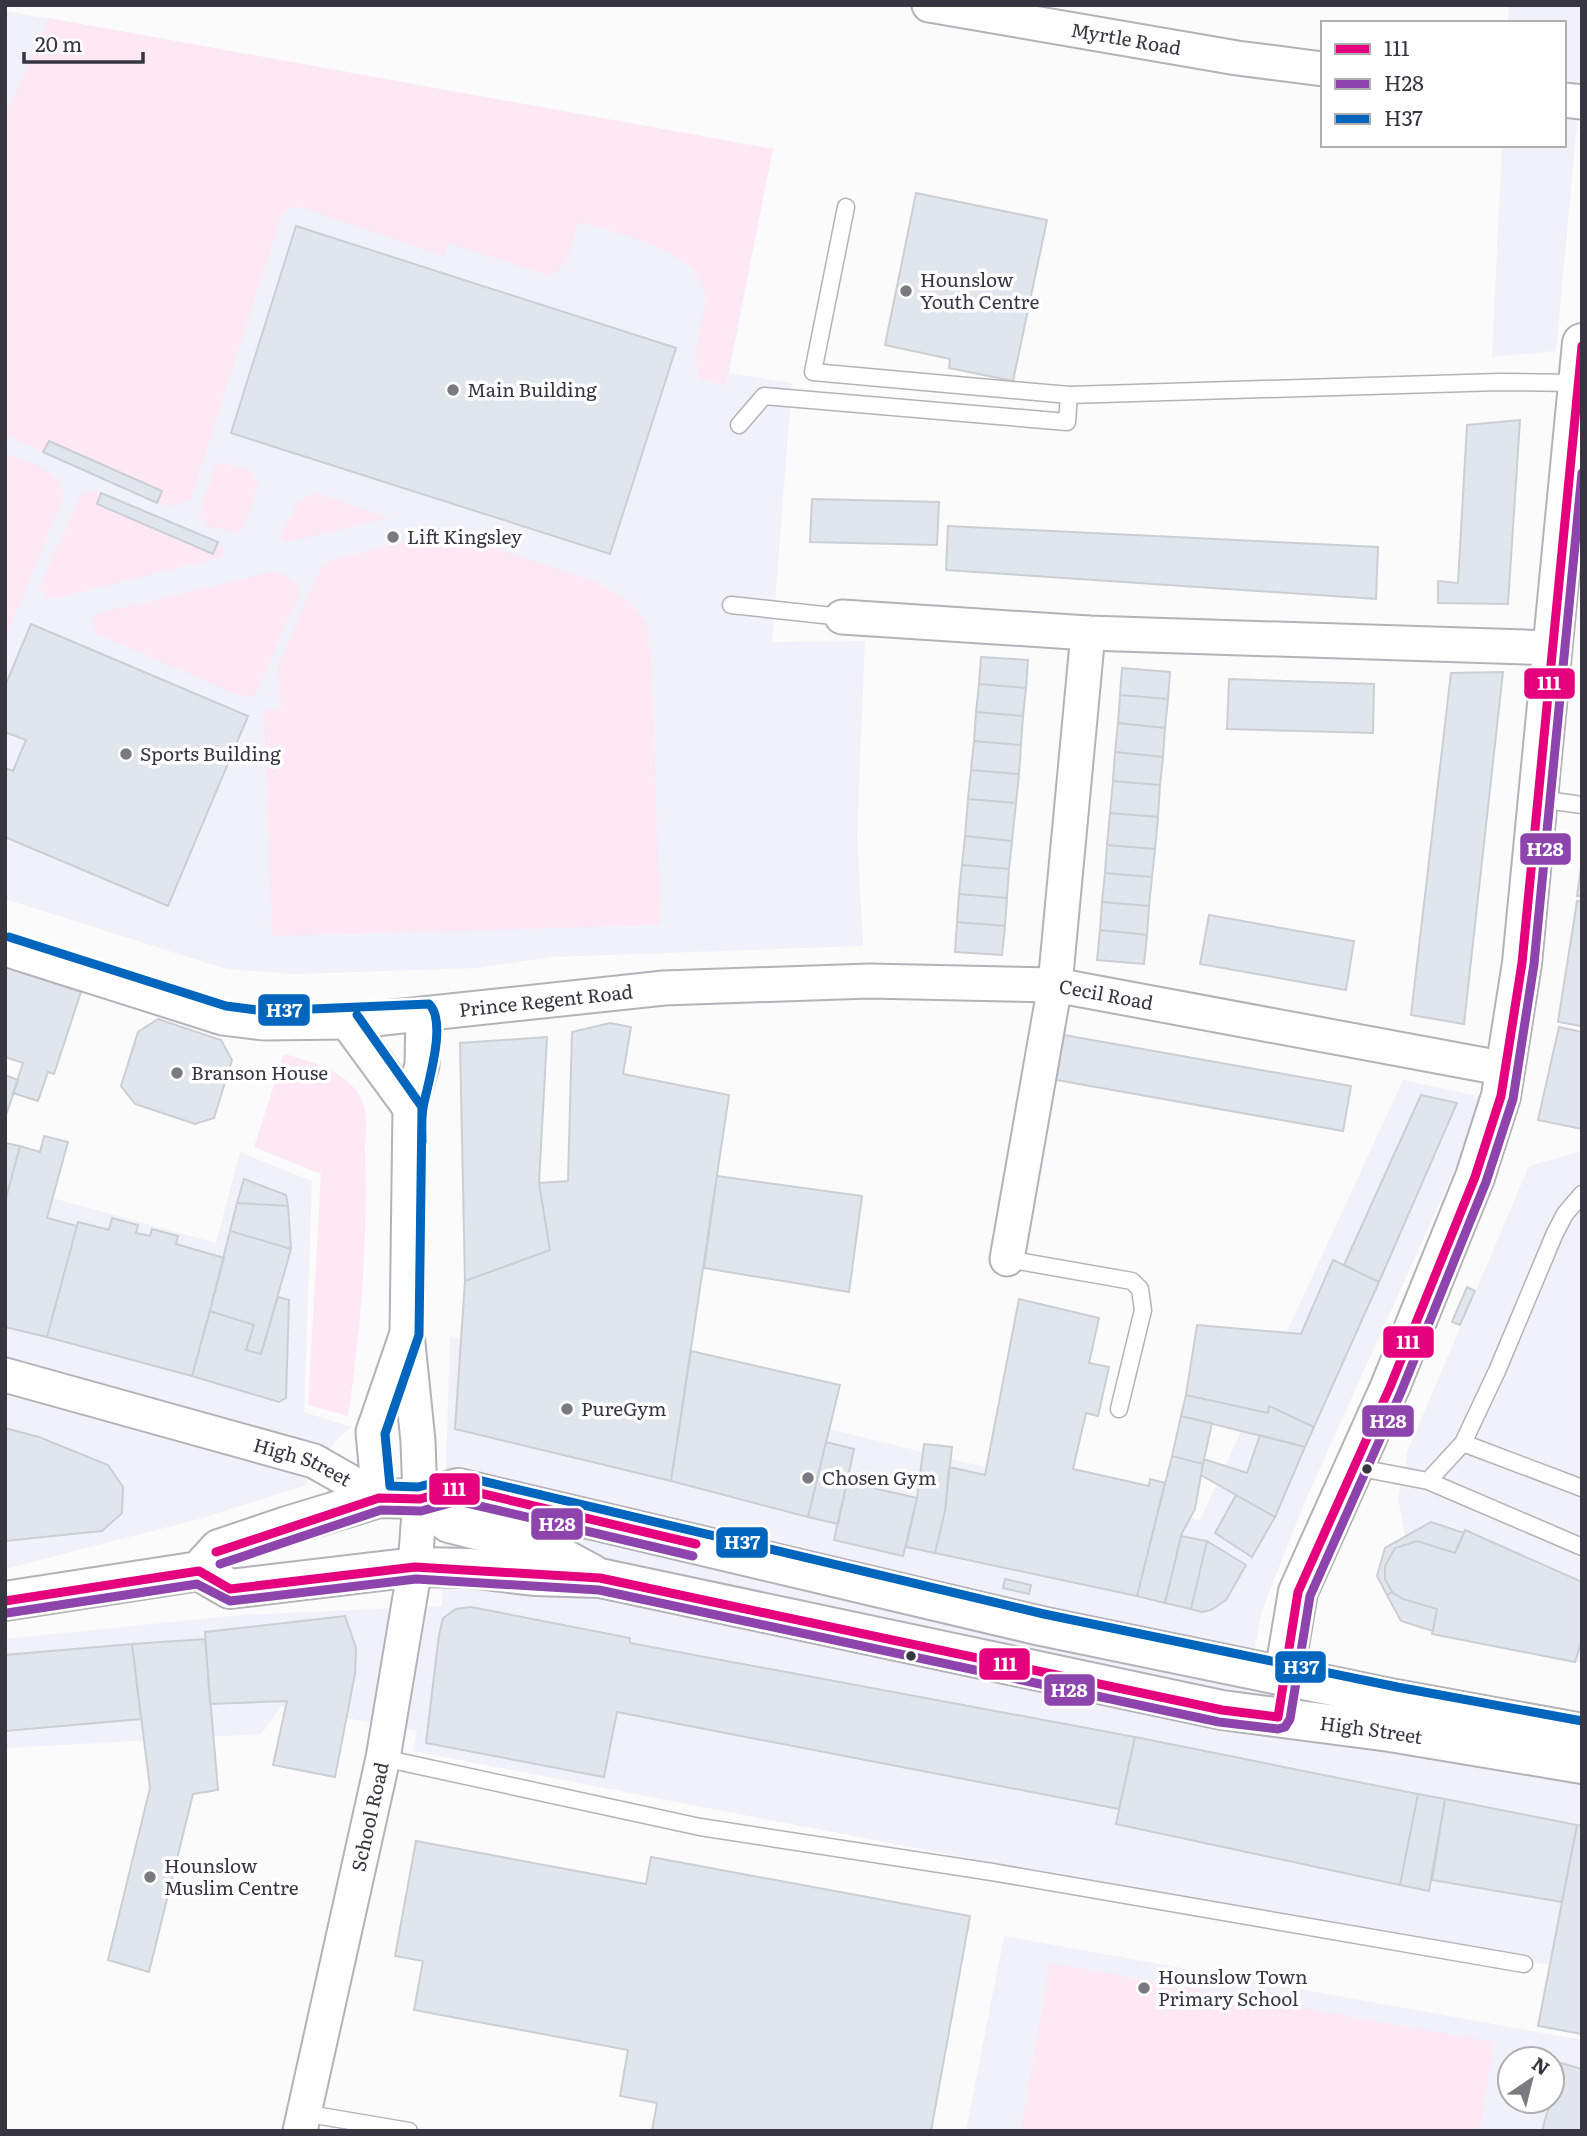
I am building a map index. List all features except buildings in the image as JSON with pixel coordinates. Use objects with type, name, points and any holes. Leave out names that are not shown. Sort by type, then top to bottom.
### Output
[{"type":"main road","points":[[1278,1717],[1293,1604],[1355,1467],[1475,1177],[1498,1109],[1522,963],[1582,343]]},
{"type":"main road","name":"High Street","points":[[379,1498],[420,1499],[458,1488],[1041,1626],[1582,1733]]},
{"type":"main road","points":[[5,1601],[199,1571],[219,1549],[379,1498]]},
{"type":"main road","points":[[420,1499],[449,1523],[540,1546],[600,1578]]},
{"type":"main road","name":"High Street","points":[[199,1571],[230,1589],[415,1567],[470,1568],[534,1576],[600,1578],[1222,1710],[1582,1764]]},
{"type":"street","name":"Myrtle Road","points":[[929,5],[1237,58],[1321,69]]},
{"type":"street","points":[[842,617],[1087,633],[1554,648]]},
{"type":"street","name":"Cecil Road","points":[[1087,633],[1055,985],[1506,1069]]},
{"type":"street","name":"Prince Regent Road","points":[[5,949],[223,1018],[264,1023],[347,1022],[664,988],[869,981],[1055,985]]},
{"type":"street","points":[[1007,1259],[1055,985]]},
{"type":"street","points":[[379,1498],[373,1432],[407,1334],[410,1108],[422,1065],[423,1015]]},
{"type":"street","points":[[347,1022],[410,1108]]},
{"type":"street","name":"School Road","points":[[301,2122],[383,1758],[415,1567],[420,1499],[418,1441],[407,1334]]},
{"type":"street","name":"High Street","points":[[5,1375],[314,1461],[379,1498]]},
{"type":"lane","points":[[846,207],[813,372],[1069,395],[1499,382],[1577,406]]},
{"type":"lane","points":[[739,425],[764,396],[1067,422],[1069,395]]},
{"type":"lane","points":[[731,605],[842,617]]},
{"type":"lane","points":[[1539,799],[1582,805]]},
{"type":"lane","points":[[1429,1481],[1463,1443],[1497,1371],[1555,1233],[1565,1214],[1582,1194]]},
{"type":"lane","points":[[1007,1259],[1132,1281],[1140,1289],[1143,1310],[1119,1409]]},
{"type":"lane","points":[[1463,1443],[1582,1488]]},
{"type":"lane","points":[[1355,1467],[1429,1481],[1582,1547]]},
{"type":"lane","points":[[383,1758],[700,1827],[992,1872],[1524,1965]]},
{"type":"lane","points":[[301,2122],[409,2131]]},
{"type":"shaded area","points":[[1509,5],[1582,5],[1582,70],[1556,351],[1492,357],[1502,147],[1566,147],[1566,21],[1508,21]]},
{"type":"shaded area","name":"Lift Kingsley","points":[[5,11],[773,149],[729,373],[792,383],[772,642],[865,641],[857,832],[863,946],[551,957],[477,968],[295,974],[226,969],[5,899]]},
{"type":"shaded area","points":[[49,18],[773,149],[725,386],[700,379],[698,372],[697,351],[706,300],[701,282],[691,268],[656,246],[578,222],[565,262],[554,273],[547,275],[448,243],[444,256],[300,207],[289,208],[281,216],[191,498],[174,507],[157,503],[162,491],[49,441],[43,452],[5,435],[5,117]]},
{"type":"shaded area","points":[[5,453],[50,473],[62,486],[64,495],[5,638]]},
{"type":"shaded area","points":[[220,462],[250,471],[259,483],[242,529],[237,533],[209,526],[200,515],[215,466]]},
{"type":"shaded area","points":[[83,493],[101,493],[97,505],[213,554],[218,542],[224,550],[222,557],[53,599],[46,597],[40,586],[79,499]]},
{"type":"shaded area","points":[[311,493],[389,518],[284,543],[280,536],[297,503]]},
{"type":"shaded area","points":[[443,532],[594,581],[626,599],[647,621],[653,701],[660,925],[272,936],[264,711],[281,709],[278,666],[321,567],[331,560]]},
{"type":"shaded area","points":[[277,571],[294,581],[300,592],[256,694],[243,697],[95,633],[93,617],[100,613]]},
{"type":"shaded area","points":[[284,1054],[318,1065],[340,1076],[357,1092],[365,1108],[364,1250],[357,1350],[348,1416],[308,1405],[321,1174],[254,1147]]},
{"type":"shaded area","points":[[1403,1080],[1487,1098],[1307,1497],[1262,1610],[1242,1717],[1582,1775],[1582,1971],[1086,1881],[413,1751],[417,1731],[282,1706],[261,1734],[5,1748],[5,1639],[240,1615],[442,1606],[450,1336],[1200,1520]]},
{"type":"shaded area","points":[[1582,1151],[1582,1663],[1432,1634],[1437,1609],[1392,1592],[1387,1595],[1377,1576],[1385,1548],[1405,1536],[1398,1498],[1408,1450],[1529,1166]]},
{"type":"shaded area","points":[[240,1152],[312,1181],[304,1412],[351,1427],[335,1441],[304,1486],[199,1519],[5,1569],[5,1185],[216,1243]]},
{"type":"shaded area","name":"Hounslow Town Primary School","points":[[1004,1936],[1582,2040],[1582,2131],[966,2131]]},
{"type":"shaded area","name":"Hounslow Town Primary School","points":[[1050,1963],[1494,2042],[1479,2131],[1021,2131]]},
{"type":"transit line","name":"111","points":[[5,1601],[199,1571],[230,1589],[415,1567],[600,1578],[1222,1710],[1278,1717],[1298,1592],[1390,1387],[1475,1177],[1501,1096],[1522,963],[1582,346]]},
{"type":"transit line","name":"H28","points":[[7,1613],[197,1584],[230,1601],[416,1579],[599,1590],[1219,1722],[1278,1729],[1285,1727],[1290,1719],[1310,1596],[1401,1392],[1486,1182],[1513,1099],[1534,964],[1582,473]]},
{"type":"transit line","name":"H37","points":[[9,937],[226,1006],[265,1011],[429,1004],[437,1025],[437,1039],[422,1112],[422,1142]]},
{"type":"transit line","name":"H37","points":[[357,1015],[422,1107],[419,1335],[385,1434],[390,1486],[418,1487],[461,1476],[1044,1614],[1397,1687],[1582,1721]]},
{"type":"transit line","name":"111","points":[[216,1552],[379,1498],[420,1499],[458,1488],[696,1544]]},
{"type":"transit line","name":"H28","points":[[220,1564],[381,1510],[421,1511],[458,1501],[693,1556]]},
{"type":"place","name":"Hounslow Youth Centre","points":[[906,291]]},
{"type":"place","name":"Main Building","points":[[453,390]]},
{"type":"place","name":"Lift Kingsley","points":[[393,537]]},
{"type":"place","name":"Sports Building","points":[[126,754]]},
{"type":"place","name":"Branson House","points":[[177,1073]]},
{"type":"place","name":"PureGym","points":[[567,1409]]},
{"type":"place","name":"Chosen Gym","points":[[808,1478]]},
{"type":"place","name":"Hounslow Muslim Centre","points":[[150,1877]]},
{"type":"place","name":"Hounslow Town Primary School","points":[[1144,1988]]}]
